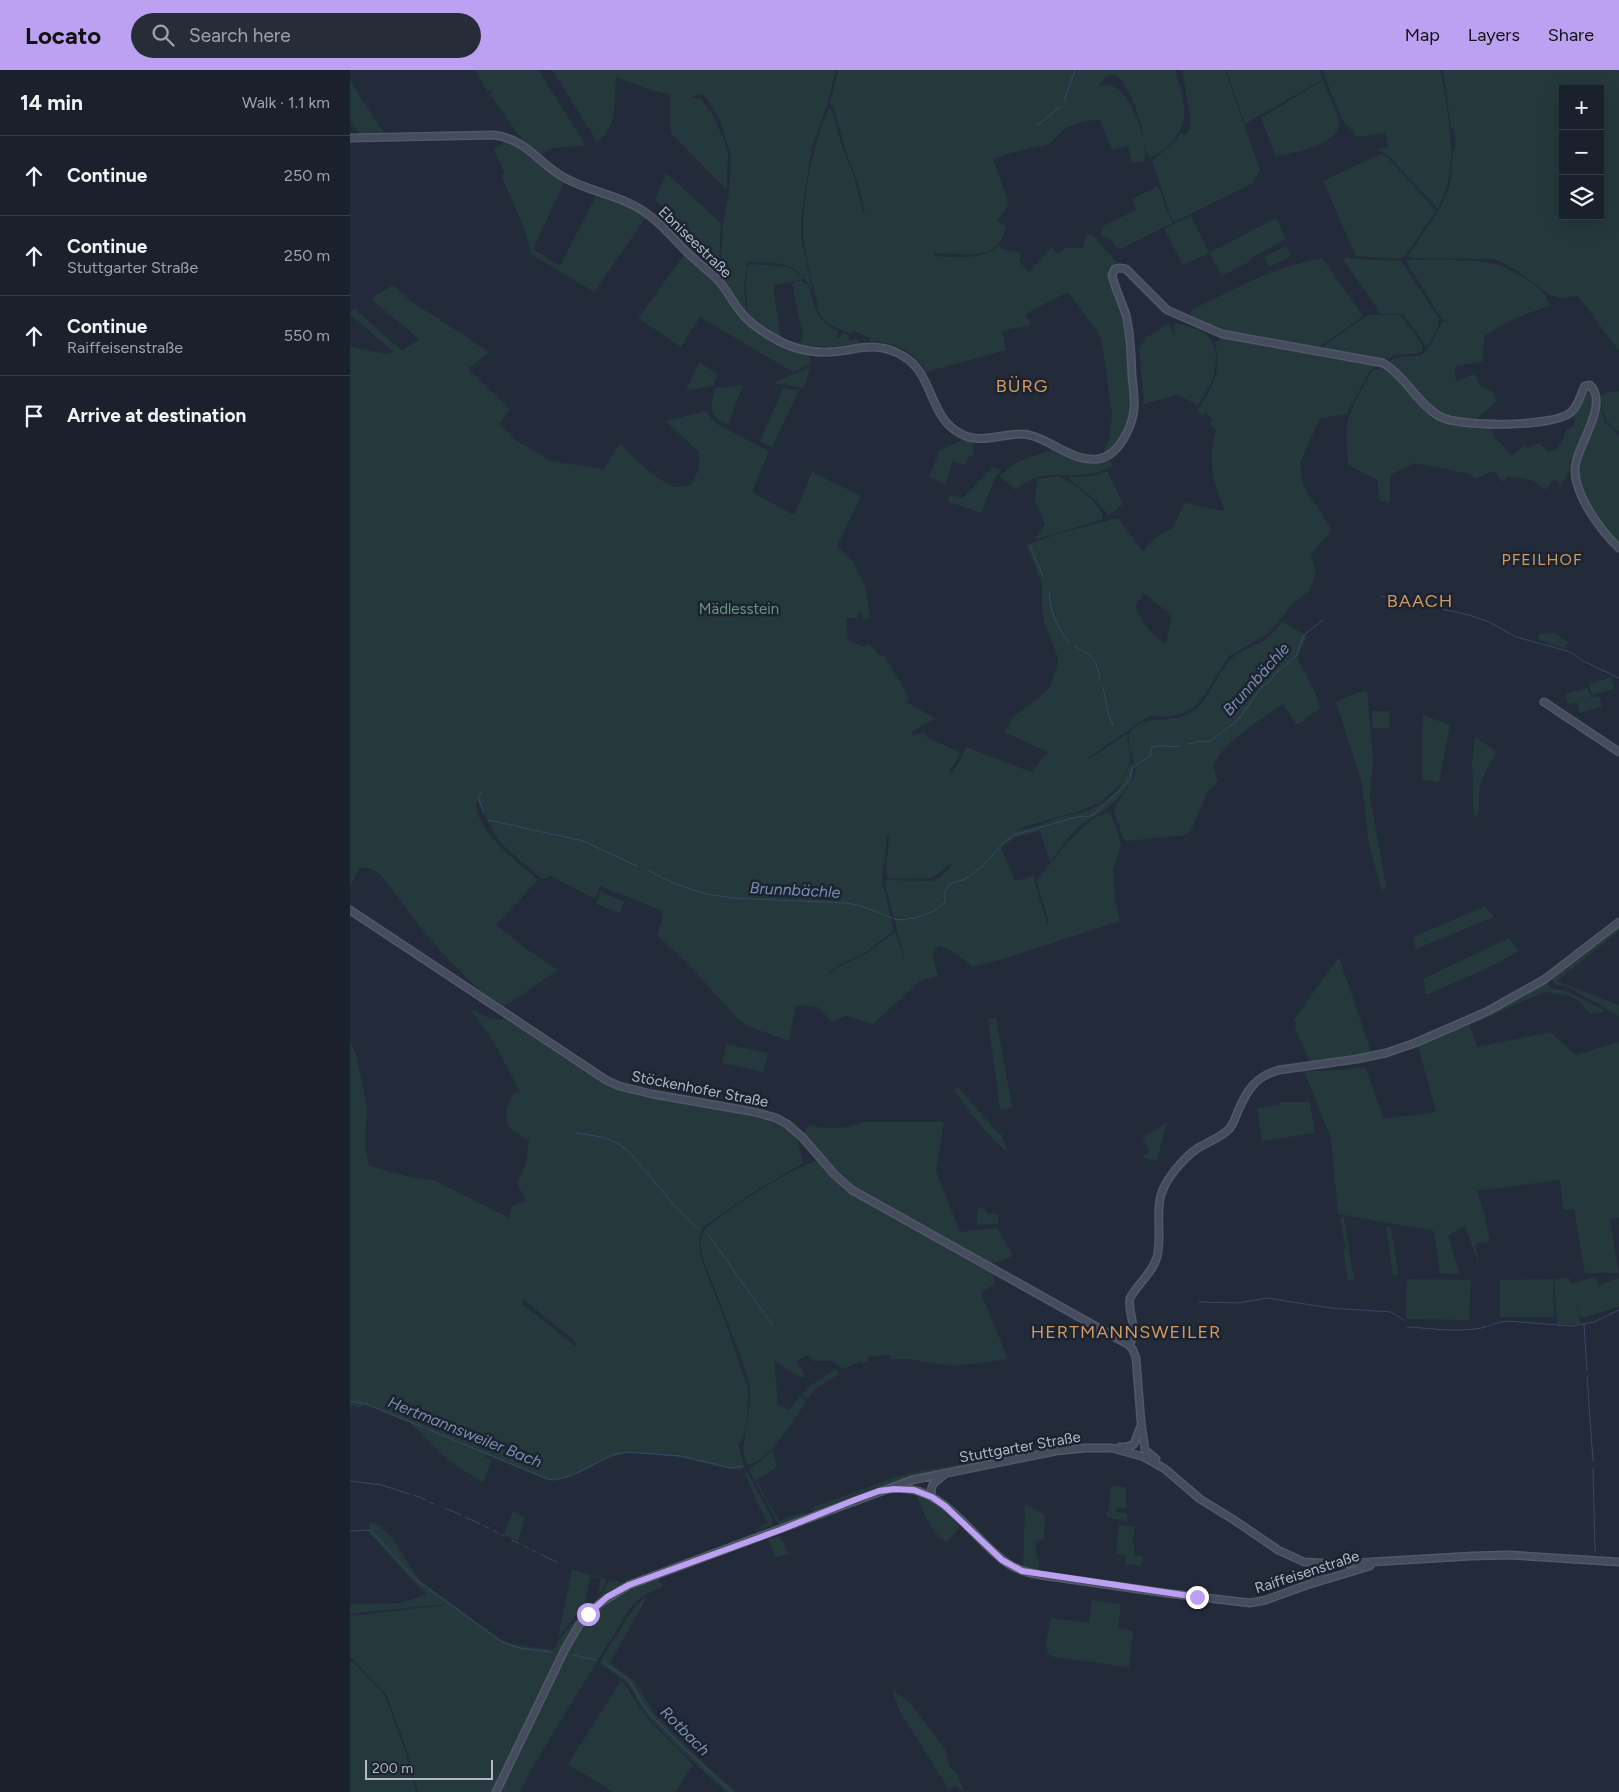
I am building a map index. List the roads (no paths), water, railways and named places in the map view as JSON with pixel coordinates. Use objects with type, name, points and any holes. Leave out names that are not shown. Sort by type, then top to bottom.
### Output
[{"type":"street","name":"Ebniseestraße","points":[[350,138],[494,135],[515,140],[565,178],[632,204],[649,214],[688,254],[718,280],[745,318],[774,339],[793,347],[815,352],[829,352],[867,346],[880,347],[904,356],[913,362],[925,379],[938,411],[946,423],[959,433],[977,439],[1018,434],[1031,435],[1073,455],[1082,458],[1099,459],[1111,454],[1122,441],[1133,416],[1134,401],[1128,327],[1113,281],[1113,272],[1118,268],[1126,269],[1154,299],[1172,313],[1231,337],[1271,342],[1383,363],[1394,371],[1436,414],[1452,421],[1498,424],[1545,422],[1557,419],[1571,412],[1585,386],[1590,385],[1593,387],[1595,397],[1595,411],[1577,458],[1575,467],[1576,477],[1580,490],[1598,524],[1619,548]]},
{"type":"street","points":[[1544,702],[1619,752]]},
{"type":"street","name":"Stöckenhofer Straße","points":[[350,910],[606,1080],[619,1086],[652,1094],[766,1114],[787,1124],[802,1137],[835,1175],[852,1190],[1129,1345]]},
{"type":"street","points":[[1165,1469],[1161,1462],[1145,1450],[1136,1358],[1129,1345],[1133,1338],[1134,1330],[1129,1303],[1130,1298],[1152,1270],[1156,1259],[1160,1235],[1159,1202],[1165,1185],[1192,1153],[1229,1129],[1246,1093],[1259,1078],[1269,1072],[1357,1059],[1386,1053],[1415,1043],[1488,1011],[1545,979],[1619,922]]},
{"type":"street","points":[[1112,1448],[1134,1444],[1141,1422]]},
{"type":"street","name":"Stuttgarter Straße","points":[[496,1792],[571,1638],[588,1614],[607,1597],[624,1588],[912,1480],[1056,1451],[1112,1448],[1136,1454],[1165,1469],[1200,1499],[1278,1550],[1292,1557],[1314,1564],[1384,1562]]},
{"type":"street","points":[[932,1497],[931,1485],[947,1473]]},
{"type":"street","name":"Raiffeisenstraße","points":[[879,1491],[906,1489],[921,1492],[932,1497],[945,1506],[1002,1560],[1028,1573],[1165,1593],[1250,1603],[1266,1600],[1312,1583],[1384,1562]]},
{"type":"street","points":[[1384,1562],[1509,1555],[1619,1562]]},
{"type":"street","points":[[1312,1583],[1320,1577],[1321,1573],[1318,1566],[1314,1564]]},
{"type":"waterway","points":[[1064,101],[1075,70]]},
{"type":"waterway","points":[[1038,125],[1060,107]]},
{"type":"waterway","points":[[1030,546],[1043,576]]},
{"type":"waterway","points":[[1049,592],[1054,618],[1069,642]]},
{"type":"waterway","name":"Brunnbächle","points":[[1381,596],[1426,607]]},
{"type":"waterway","name":"Brunnbächle","points":[[1442,609],[1489,622],[1516,637],[1564,650],[1619,678]]},
{"type":"waterway","name":"Brunnbächle","points":[[1188,744],[1200,741],[1209,742],[1238,720],[1263,685],[1268,683],[1277,672],[1296,656],[1304,635],[1323,620]]},
{"type":"waterway","points":[[1076,647],[1093,659],[1096,663],[1100,679]]},
{"type":"waterway","points":[[1103,687],[1108,712],[1113,725]]},
{"type":"waterway","name":"Brunnbächle","points":[[649,871],[675,884],[702,893],[732,898],[846,903],[861,906],[898,920],[915,918],[934,911],[945,902],[945,892],[950,884],[965,879],[982,867],[1004,842],[1014,835],[1073,818],[1093,815],[1130,779],[1132,768],[1150,756],[1152,747],[1180,746]]},
{"type":"waterway","points":[[481,792],[478,797],[484,813]]},
{"type":"waterway","name":"Brunnbächle","points":[[488,820],[583,841],[637,866]]},
{"type":"waterway","points":[[576,1133],[602,1137],[617,1143],[629,1152],[675,1206],[698,1229]]},
{"type":"waterway","points":[[708,1234],[773,1326]]},
{"type":"waterway","name":"Hertmannsweiler Bach","points":[[1199,1302],[1237,1303],[1267,1298],[1330,1308],[1391,1312],[1404,1320]]},
{"type":"waterway","name":"Hertmannsweiler Bach","points":[[1407,1327],[1463,1330],[1481,1328],[1507,1321],[1572,1326],[1594,1322],[1619,1310]]},
{"type":"waterway","points":[[1584,1324],[1587,1370]]},
{"type":"waterway","points":[[1587,1376],[1593,1461]]},
{"type":"waterway","name":"Hertmannsweiler Bach","points":[[350,1401],[367,1404],[548,1479],[555,1480],[572,1475]]},
{"type":"waterway","name":"Hertmannsweiler Bach","points":[[575,1474],[612,1455],[627,1452],[681,1456],[731,1468],[743,1466]]},
{"type":"waterway","points":[[1593,1469],[1595,1551]]},
{"type":"waterway","points":[[350,1481],[382,1485],[409,1494]]},
{"type":"waterway","points":[[414,1495],[426,1500]]},
{"type":"waterway","points":[[429,1502],[434,1504]]},
{"type":"waterway","points":[[445,1508],[461,1515]]},
{"type":"waterway","points":[[465,1517],[480,1524]]},
{"type":"waterway","points":[[484,1526],[489,1528]]},
{"type":"waterway","points":[[350,1531],[370,1530],[415,1579],[502,1642],[519,1648],[550,1652]]},
{"type":"waterway","points":[[493,1530],[498,1533]]},
{"type":"waterway","points":[[667,1568],[768,1530]]},
{"type":"waterway","points":[[512,1540],[519,1543]]},
{"type":"waterway","points":[[524,1546],[529,1549]]},
{"type":"waterway","points":[[532,1550],[536,1552]]},
{"type":"waterway","points":[[540,1554],[557,1562]]},
{"type":"waterway","points":[[573,1655],[596,1660]]},
{"type":"waterway","name":"Rotbach","points":[[604,1663],[629,1680],[646,1709],[654,1718],[732,1792]]},
{"type":"district","name":"BÜRG","points":[[1022,386]]},
{"type":"district","name":"PFEILHOF","points":[[1542,559]]},
{"type":"district","name":"BAACH","points":[[1420,601]]},
{"type":"district","name":"HERTMANNSWEILER","points":[[1126,1332]]},
{"type":"park label","name":"Mädlesstein","points":[[739,609]]}]
